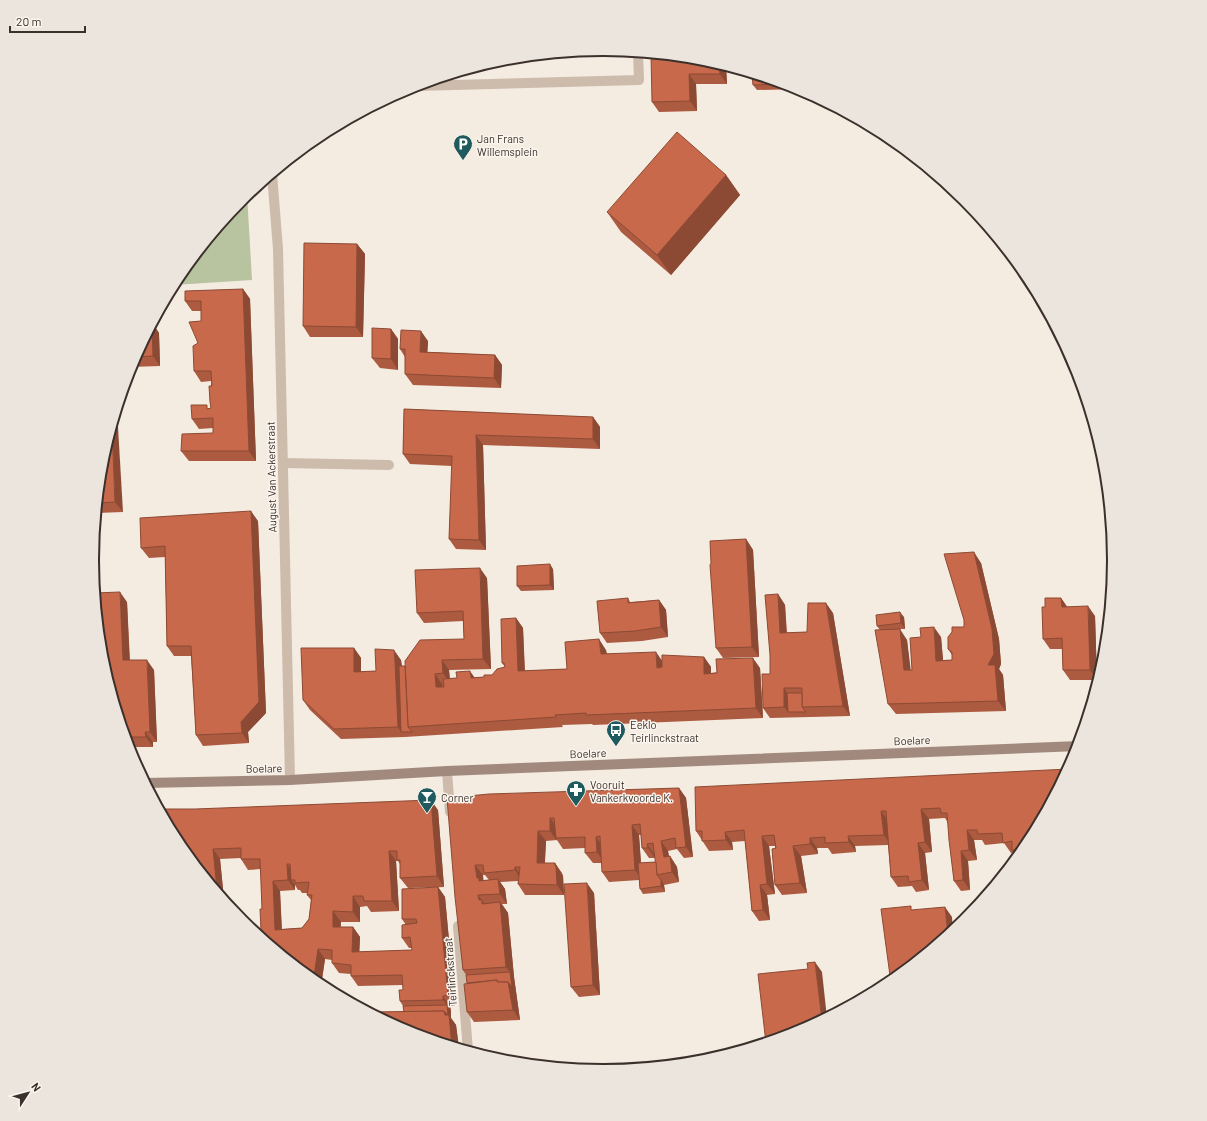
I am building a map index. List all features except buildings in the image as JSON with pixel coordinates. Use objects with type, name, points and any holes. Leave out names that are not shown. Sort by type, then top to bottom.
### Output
[{"type":"main road","name":"Boelare","points":[[150,783],[290,780],[447,771],[1073,746]]},
{"type":"street","points":[[434,86],[639,80],[638,57]]},
{"type":"street","name":"August Van Ackerstraat","points":[[272,180],[278,248],[290,780]]},
{"type":"street","points":[[283,463],[389,465]]},
{"type":"street","points":[[447,771],[451,825]]},
{"type":"street","name":"Teirlinckstraat","points":[[458,919],[468,1046]]},
{"type":"green space","points":[[248,203],[252,280],[181,285],[203,253]]},
{"type":"place","name":"Jan Frans Willemsplein","points":[[463,161]]},
{"type":"place","name":"Eeklo Teirlinckstraat","points":[[616,747]]},
{"type":"place","name":"Vooruit Vankerkvoorde K.","points":[[576,807]]},
{"type":"place","name":"Corner","points":[[427,814]]}]
